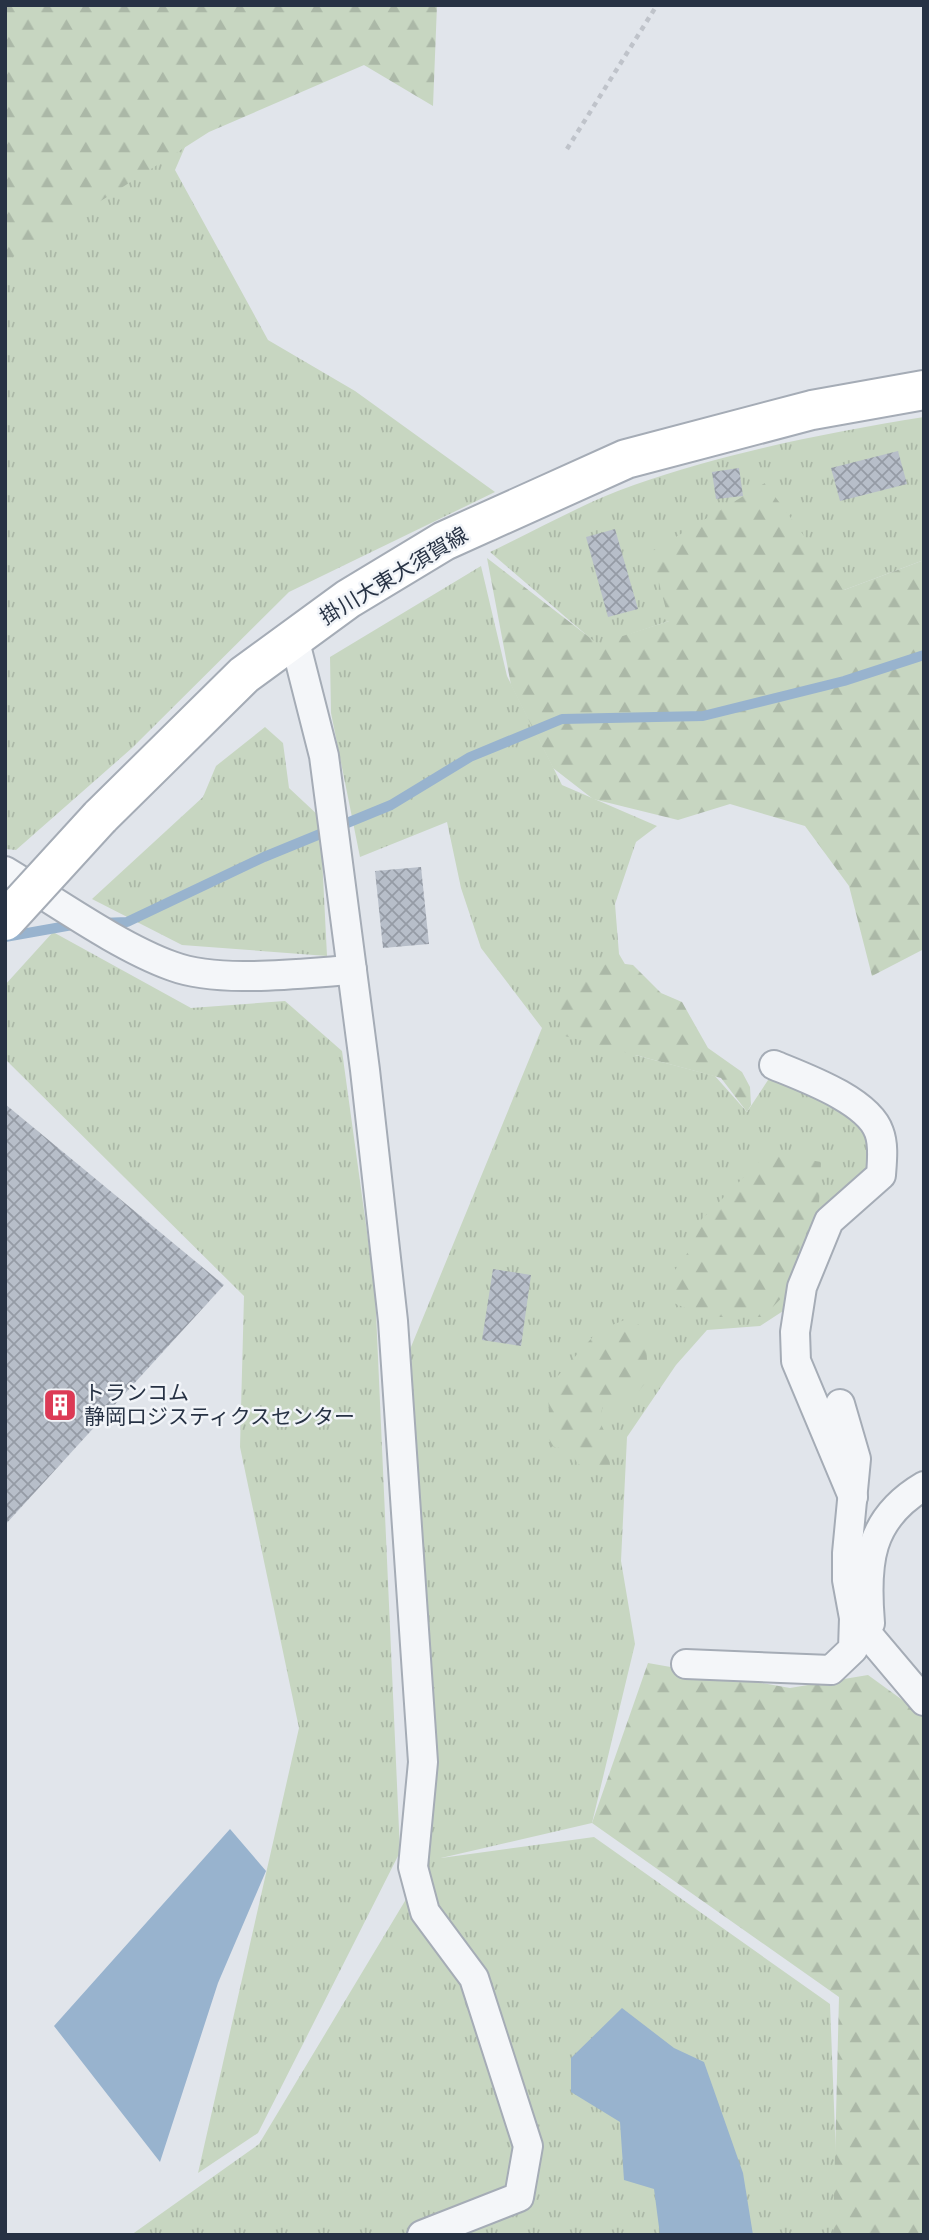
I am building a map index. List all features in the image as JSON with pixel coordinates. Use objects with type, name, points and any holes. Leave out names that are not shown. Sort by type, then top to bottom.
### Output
[{"type":"main road","name":"掛川大東大須賀線","points":[[5,921],[100,817],[244,675],[348,599],[444,541],[626,459],[812,410],[924,390]]},
{"type":"street","points":[[294,638],[324,756],[394,1333],[423,1762],[413,1867],[425,1912],[474,1978],[528,2146],[519,2197],[422,2235]]},
{"type":"street","points":[[5,871],[132,947],[173,967],[241,977],[352,970]]},
{"type":"street","points":[[774,1065],[849,1100],[879,1129],[881,1175],[829,1222],[802,1287],[794,1332],[796,1360],[853,1497]]},
{"type":"street","points":[[840,1404],[856,1459],[847,1580],[862,1628],[924,1701]]},
{"type":"street","points":[[686,1664],[831,1670],[853,1649],[862,1628],[868,1567],[874,1540],[888,1514],[924,1486]]},
{"type":"path","points":[[567,149],[657,5]]},
{"type":"green space","points":[[5,5],[437,5],[433,106],[364,65],[209,132],[5,262]]},
{"type":"green space","points":[[195,124],[175,170],[268,340],[355,391],[495,492],[289,592],[132,748],[16,850],[5,849],[5,259]]},
{"type":"green space","points":[[924,417],[924,560],[844,590],[669,621],[598,645],[490,552],[597,500],[670,473],[778,445]]},
{"type":"green space","points":[[765,483],[844,590],[924,560],[924,949],[872,976],[849,886],[805,826],[730,804],[678,820],[593,799],[553,768],[511,685],[487,558],[598,644],[669,621],[651,552]]},
{"type":"green space","points":[[481,566],[507,676],[562,785],[657,826],[636,842],[615,904],[619,954],[671,1043],[635,1055],[715,1076],[747,1112],[770,1077],[849,1100],[881,1168],[824,1234],[800,1300],[760,1326],[707,1330],[676,1365],[627,1437],[621,1561],[635,1644],[592,1823],[441,1858],[594,1837],[830,2004],[839,2235],[131,2235],[259,2144],[429,1861],[397,1381],[542,1028],[481,948],[461,888],[447,822],[360,857],[331,713],[330,657]]},
{"type":"green space","points":[[265,727],[283,743],[289,788],[320,817],[327,956],[182,945],[92,899],[203,797],[216,766]]},
{"type":"green space","points":[[53,932],[191,1008],[285,1001],[342,1051],[375,1290],[400,1852],[258,2133],[198,2173],[299,1728],[240,1447],[244,1296],[5,1059],[5,985]]},
{"type":"green space","points":[[610,962],[633,965],[661,993],[682,1002],[708,1048],[742,1072],[750,1087],[751,1105],[747,1112],[721,1078],[561,1035],[558,999],[572,981]]},
{"type":"green space","points":[[768,1153],[821,1162],[819,1204],[798,1252],[808,1271],[763,1317],[706,1317],[669,1301],[667,1281],[689,1251],[695,1226]]},
{"type":"green space","points":[[629,1318],[645,1329],[647,1360],[657,1368],[635,1396],[603,1406],[599,1420],[607,1437],[610,1465],[586,1468],[578,1463],[571,1450],[550,1446],[548,1387],[598,1331]]},
{"type":"green space","points":[[648,1663],[790,1688],[868,1675],[919,1712],[924,1720],[924,2235],[833,2235],[839,1997],[592,1823]]},
{"type":"water","points":[[230,1829],[266,1871],[218,1983],[160,2162],[54,2026]]},
{"type":"water","points":[[622,2008],[674,2048],[704,2062],[743,2173],[753,2235],[660,2235],[654,2189],[624,2180],[620,2122],[571,2092],[571,2058]]},
{"type":"building","points":[[898,451],[907,484],[840,501],[831,468]]},
{"type":"building","points":[[739,468],[743,496],[716,499],[712,472]]},
{"type":"building","points":[[615,529],[638,609],[608,617],[586,537]]},
{"type":"building","points":[[421,867],[429,944],[383,948],[375,871]]},
{"type":"building","name":"トランコム 静岡ロジスティクスセンター","points":[[5,1104],[224,1285],[5,1525]]},
{"type":"building","points":[[493,1269],[531,1275],[521,1346],[482,1340]]},
{"type":"waterway","points":[[101,923],[127,922],[264,857],[391,805],[470,757],[562,719],[703,716],[844,681],[924,655]]},
{"type":"waterway","points":[[5,937],[78,924]]},
{"type":"place","name":"トランコム 静岡ロジスティクスセンター","points":[[60,1405]]}]
